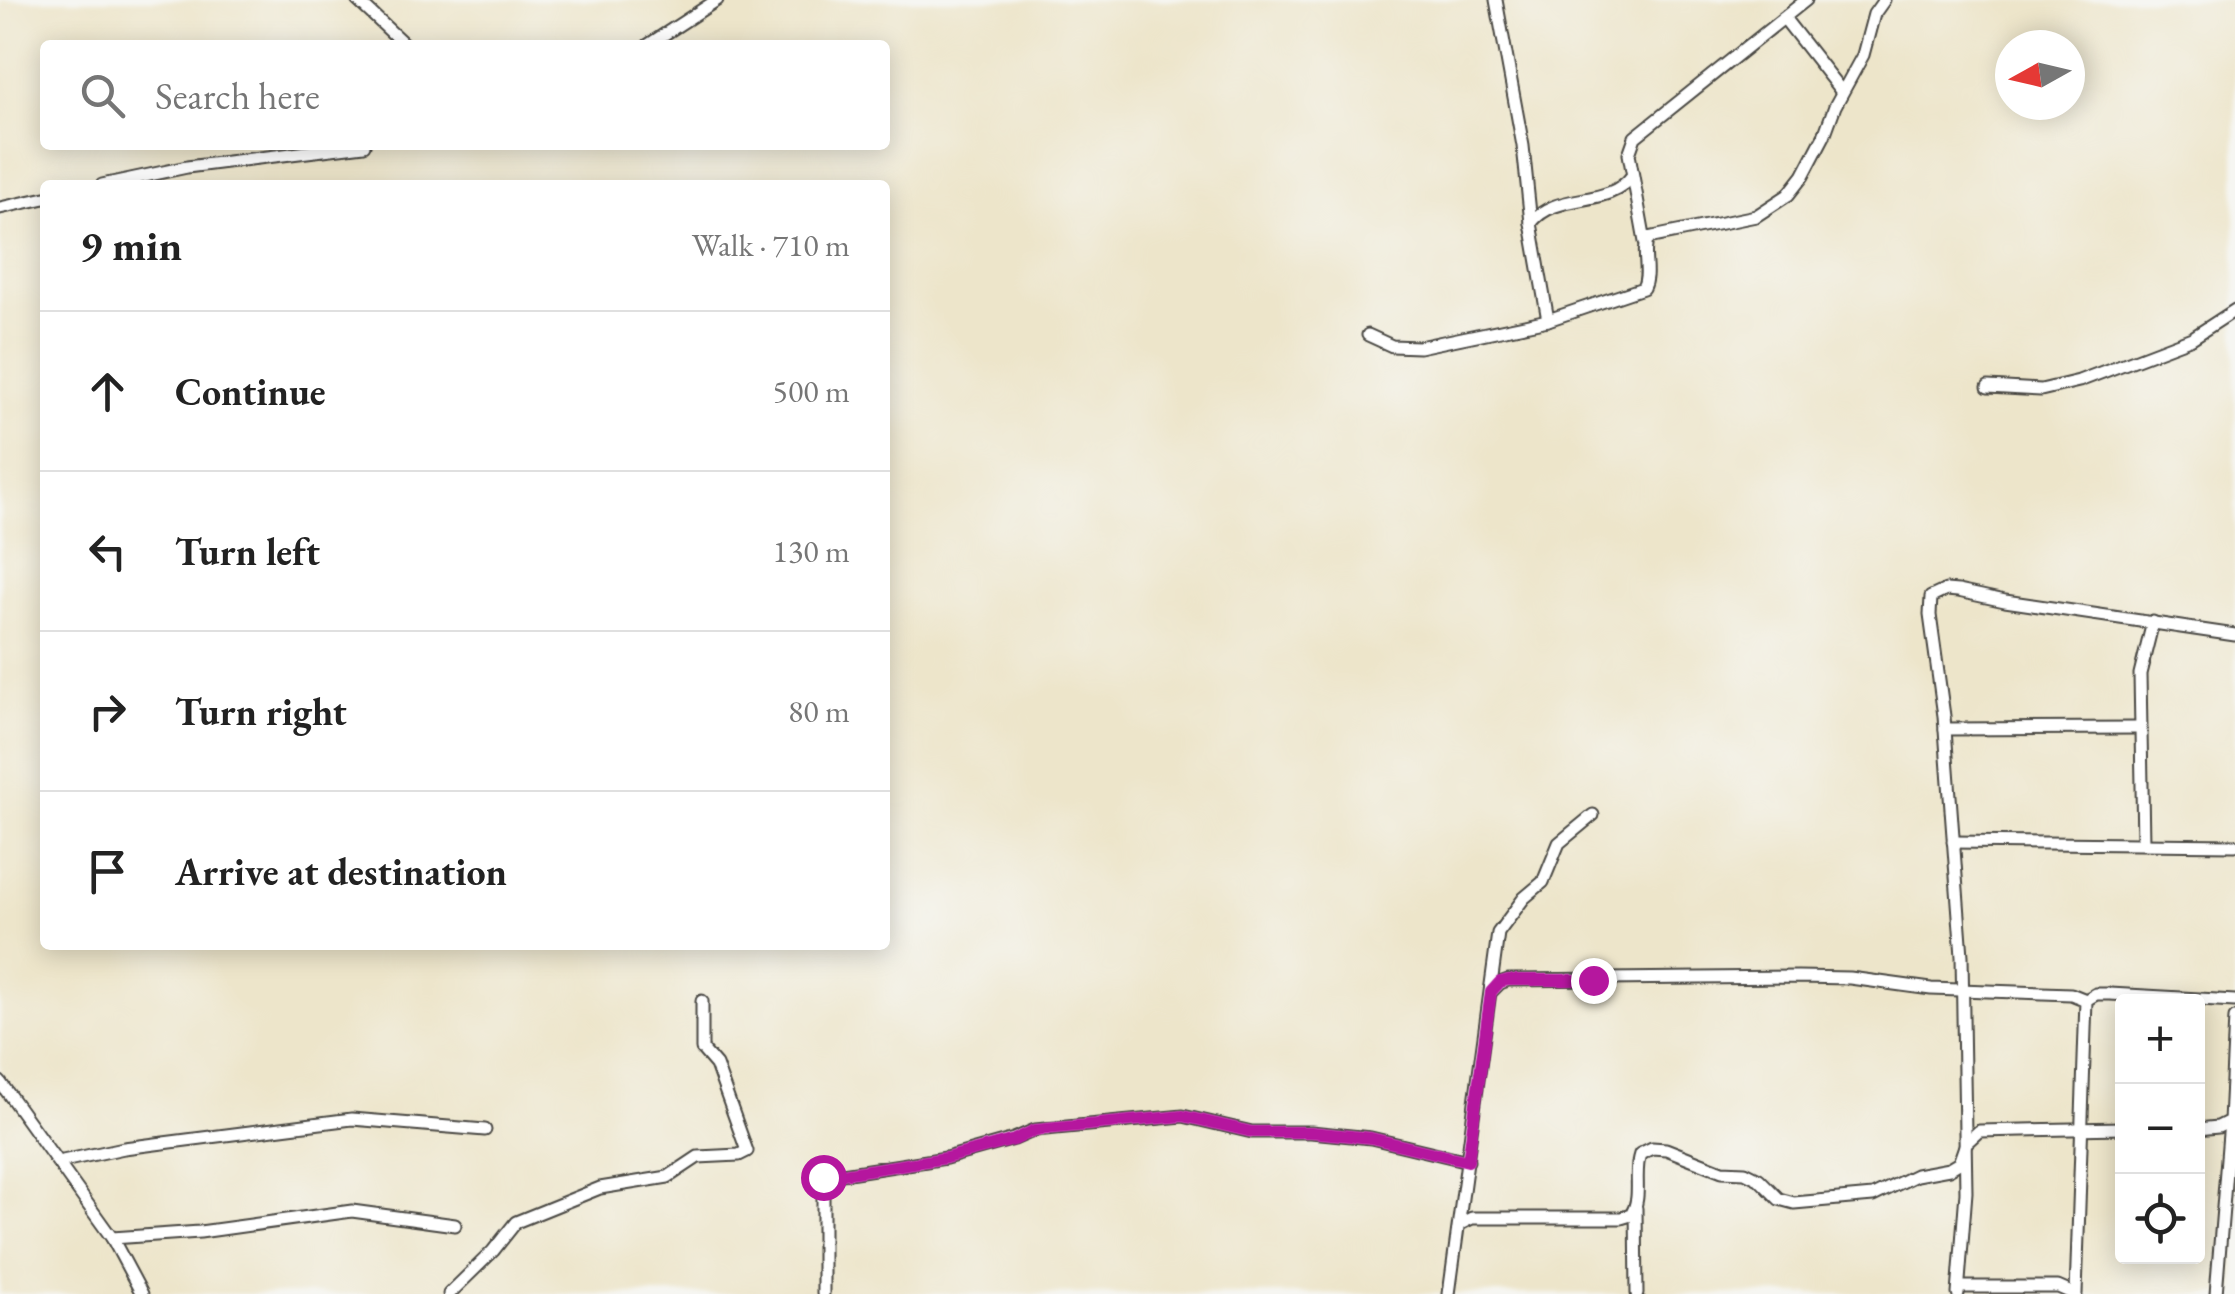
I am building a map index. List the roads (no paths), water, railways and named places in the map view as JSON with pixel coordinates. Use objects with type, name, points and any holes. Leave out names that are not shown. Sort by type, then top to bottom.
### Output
[{"type":"street","points":[[357,0],[400,40]]},
{"type":"street","points":[[656,40],[716,0]]},
{"type":"street","points":[[1496,0],[1523,146],[1531,223],[1548,320]]},
{"type":"street","points":[[1368,334],[1392,346],[1411,348],[1548,320],[1643,288],[1647,276],[1645,242],[1629,149],[1635,137],[1806,0]]},
{"type":"street","points":[[1645,242],[1657,234],[1756,216],[1788,195],[1808,167],[1863,55],[1874,14],[1884,0]]},
{"type":"street","points":[[1784,18],[1842,92]]},
{"type":"street","points":[[126,180],[187,167],[324,150]]},
{"type":"street","points":[[1531,223],[1545,210],[1618,191],[1632,176]]},
{"type":"street","points":[[0,208],[40,199]]},
{"type":"street","points":[[1988,387],[2041,390],[2079,381],[2192,338],[2235,310]]},
{"type":"street","points":[[2086,1000],[2075,1294],[2058,1287],[1958,1291],[1966,1143],[1962,956],[1945,729],[1929,602],[1935,593],[1958,591],[2235,635]]},
{"type":"street","points":[[2142,843],[2140,674],[2153,622]]},
{"type":"street","points":[[1945,729],[2140,728]]},
{"type":"street","points":[[1450,1294],[1498,934],[1524,898],[1543,882],[1559,843],[1593,815]]},
{"type":"street","points":[[1953,842],[2235,845]]},
{"type":"street","points":[[1491,992],[1508,980],[1758,976],[1850,978],[1961,990],[2071,994],[2086,1000]]},
{"type":"street","points":[[2086,1000],[2096,994],[2110,994],[2233,1001],[2230,1121],[2216,1294]]},
{"type":"street","points":[[449,1294],[516,1222],[600,1188],[668,1177],[698,1157],[744,1154],[747,1147],[716,1066],[702,1048],[702,1001]]},
{"type":"street","points":[[0,1082],[112,1238],[142,1294]]},
{"type":"street","points":[[823,1294],[823,1177],[946,1158],[1014,1140],[1035,1130],[1183,1116],[1252,1132],[1371,1138],[1468,1161]]},
{"type":"street","points":[[58,1162],[124,1148],[352,1119],[485,1130]]},
{"type":"street","points":[[2205,1129],[2230,1121]]},
{"type":"street","points":[[1636,1294],[1637,1161],[1640,1154],[1652,1148],[1676,1152],[1722,1171],[1752,1174],[1778,1199],[1794,1203],[1880,1194],[1916,1174],[1956,1166],[1962,1160],[1966,1143],[1979,1131],[2115,1128]]},
{"type":"street","points":[[1460,1224],[1472,1218],[1621,1218],[1636,1208]]},
{"type":"street","points":[[112,1238],[200,1232],[352,1211],[455,1225]]}]
